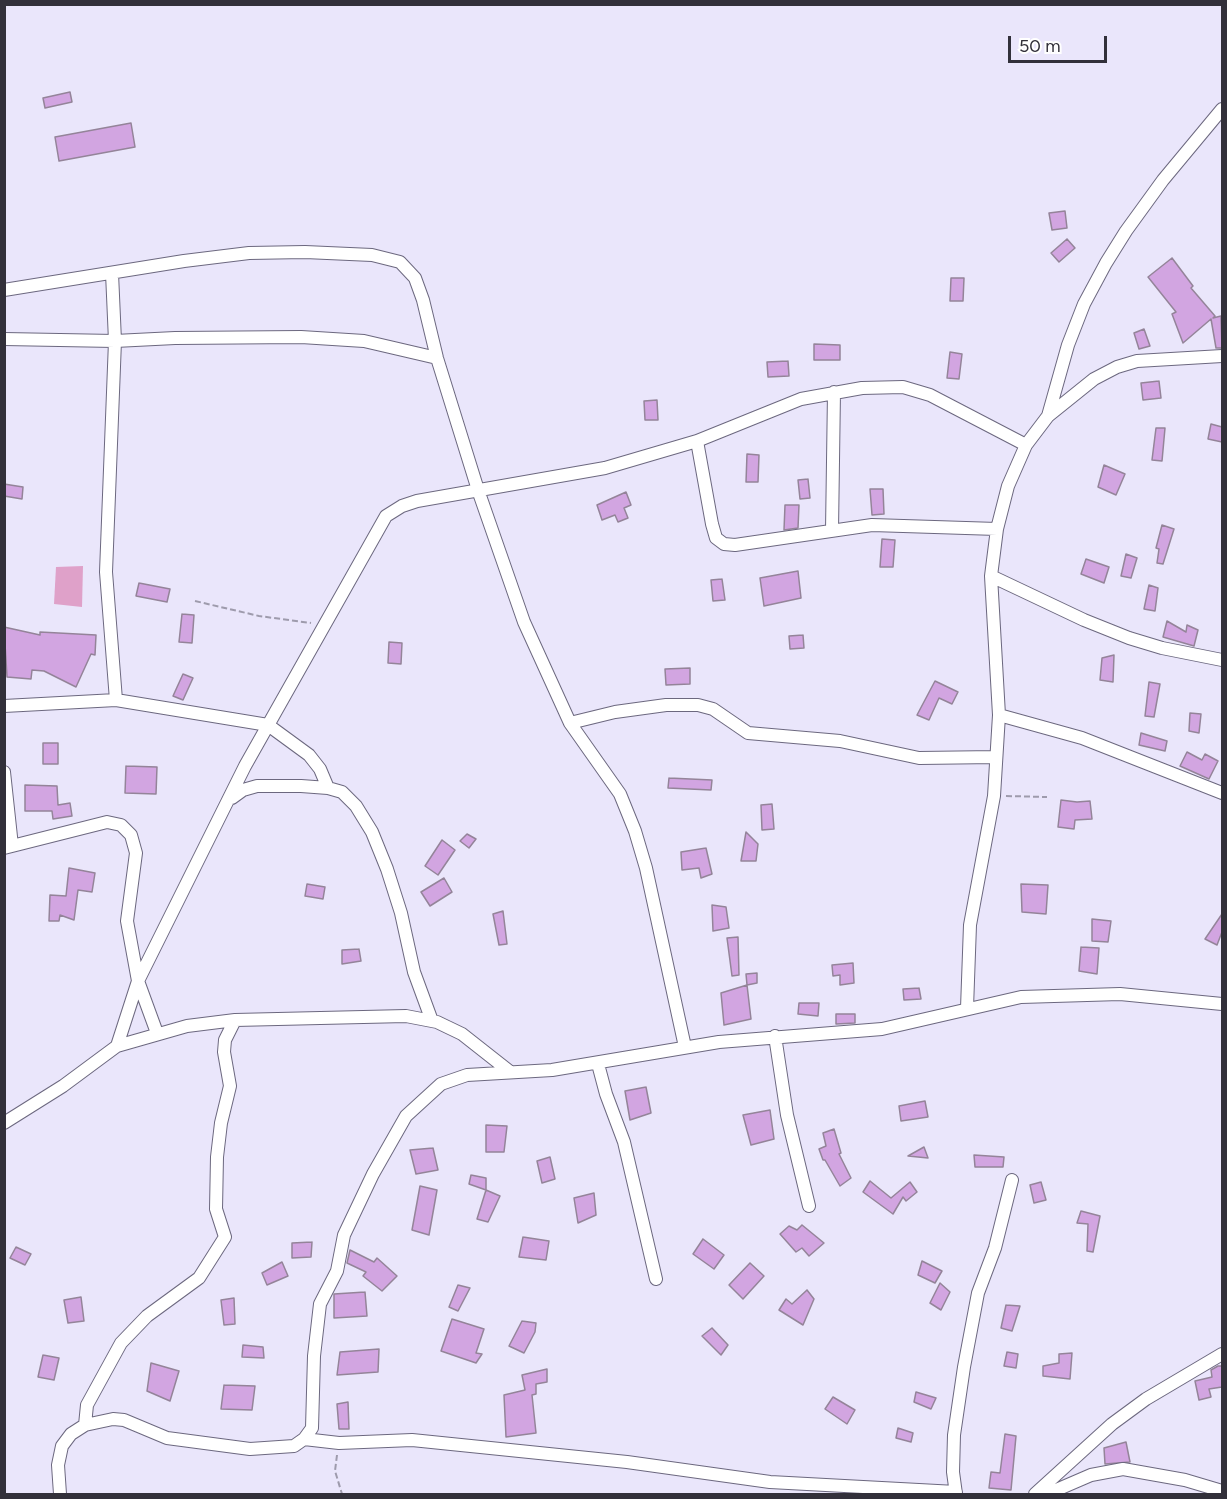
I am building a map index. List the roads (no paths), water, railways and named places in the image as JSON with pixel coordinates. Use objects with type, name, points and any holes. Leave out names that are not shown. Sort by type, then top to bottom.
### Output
[{"type":"street","points":[[1048,416],[1068,345],[1084,304],[1106,263],[1157,189],[1222,110]]},
{"type":"street","points":[[4,290],[249,253],[305,252],[372,255],[400,262],[415,278],[436,358],[478,490],[524,622],[570,723],[620,794],[634,831],[646,868],[685,1047]]},
{"type":"street","points":[[112,273],[115,341],[106,572],[116,700]]},
{"type":"street","points":[[4,339],[115,341],[301,337],[364,341],[436,358]]},
{"type":"street","points":[[967,1008],[970,925],[994,796],[999,715],[991,576],[997,530],[1008,486],[1026,445],[1048,416],[1094,379],[1117,367],[1160,358],[1222,356]]},
{"type":"street","points":[[117,1046],[138,981],[228,801],[268,725],[386,516],[402,506],[417,501],[605,468],[696,441],[801,399],[834,392],[903,387],[930,395],[1026,445]]},
{"type":"street","points":[[831,530],[834,392]]},
{"type":"street","points":[[696,441],[712,524],[716,538],[724,544],[735,545],[831,530],[891,525],[997,530]]},
{"type":"street","points":[[991,576],[1084,620],[1129,638],[1162,648],[1222,660]]},
{"type":"street","points":[[4,706],[116,700],[268,725],[309,755],[320,769],[328,788]]},
{"type":"street","points":[[570,723],[656,706],[698,705],[713,709],[736,727],[755,735],[840,741],[919,758],[996,757]]},
{"type":"street","points":[[999,715],[1082,738],[1222,793]]},
{"type":"street","points":[[4,772],[8,847],[107,822],[121,825],[131,835],[136,853],[127,921],[138,981],[157,1033]]},
{"type":"street","points":[[228,801],[243,790],[257,786],[328,788],[342,792],[356,806],[372,832],[387,869],[401,913],[414,972],[432,1021]]},
{"type":"street","points":[[60,1494],[58,1465],[62,1446],[71,1434],[84,1425],[113,1419],[124,1420],[167,1438],[250,1449],[294,1446],[304,1439],[312,1428],[314,1356],[320,1304],[337,1270],[344,1235],[392,1138],[412,1107],[441,1084],[467,1075],[552,1070],[598,1064],[685,1047],[775,1036],[844,1034],[882,1029],[1021,997],[1120,994],[1222,1004]]},
{"type":"street","points":[[4,1123],[63,1086],[117,1046],[187,1026],[235,1020],[406,1016],[432,1021],[462,1034],[509,1071]]},
{"type":"street","points":[[84,1425],[87,1405],[121,1343],[147,1316],[199,1278],[225,1237],[216,1209],[217,1157],[220,1123],[230,1086],[224,1052],[225,1040],[235,1020]]},
{"type":"street","points":[[775,1036],[789,1125],[809,1206]]},
{"type":"street","points":[[598,1064],[606,1094],[624,1142],[656,1279]]},
{"type":"street","points":[[304,1439],[339,1443],[412,1440],[627,1462],[771,1482],[956,1493],[954,1435],[964,1367],[978,1293],[995,1248],[1012,1180]]},
{"type":"street","points":[[1035,1494],[1112,1424],[1146,1400],[1222,1354]]},
{"type":"street","points":[[1047,1494],[1091,1475],[1123,1469],[1185,1480],[1222,1491]]}]
